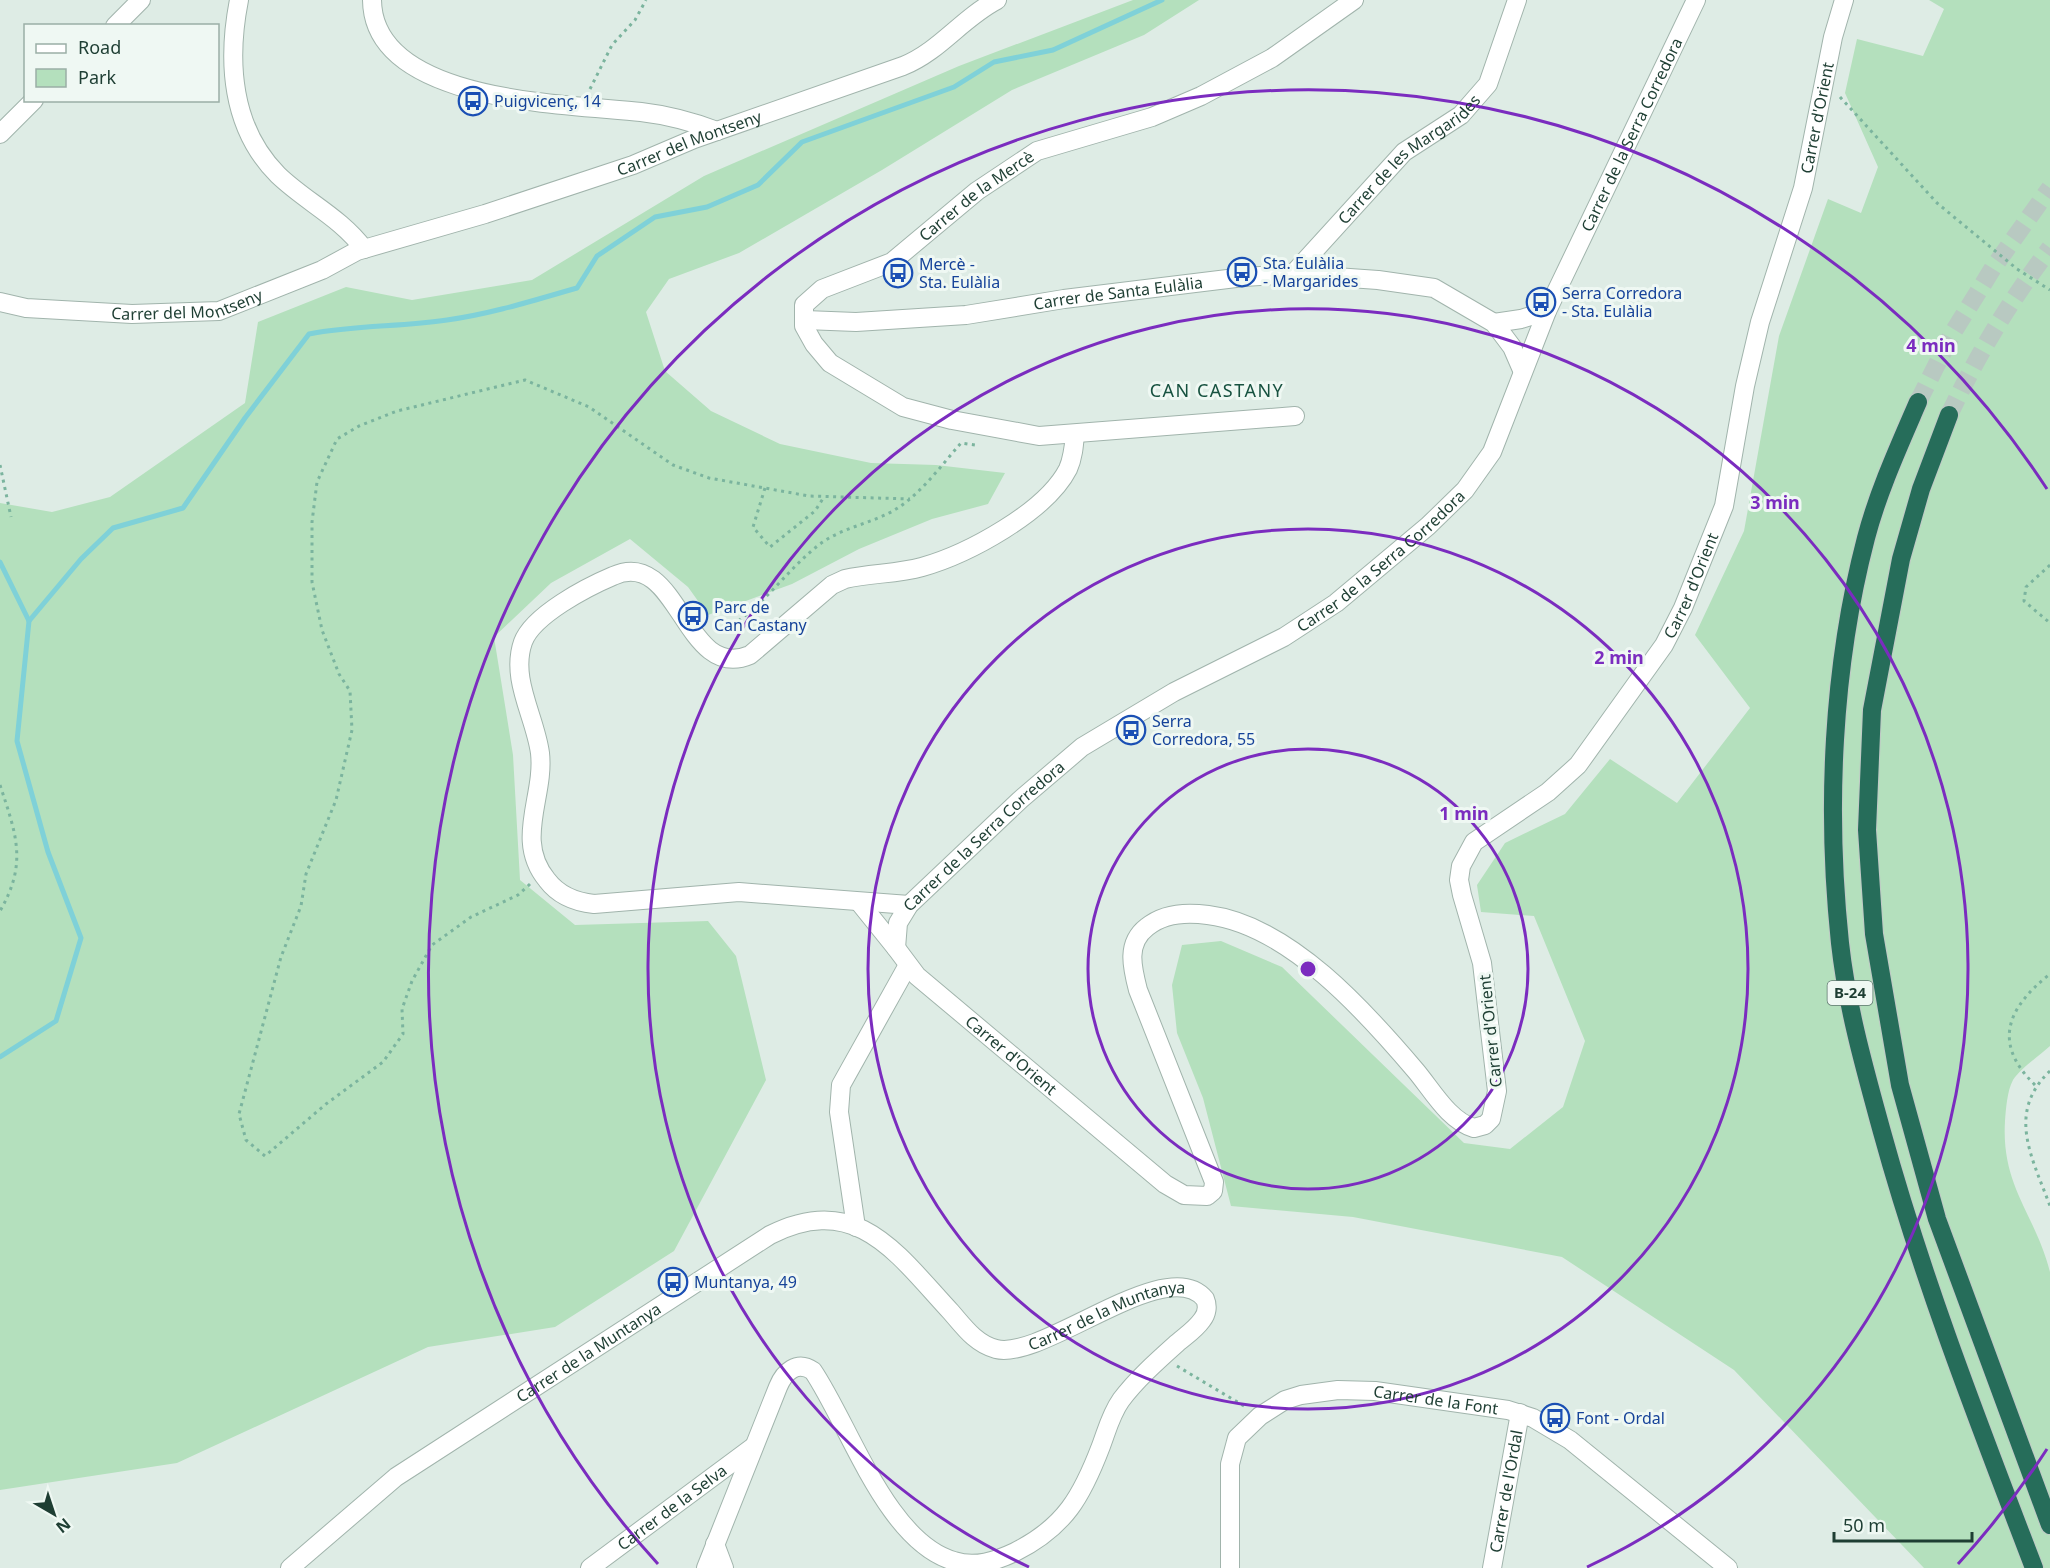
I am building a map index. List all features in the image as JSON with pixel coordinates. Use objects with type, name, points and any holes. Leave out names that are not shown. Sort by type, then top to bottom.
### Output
[{"type":"highway","name":"B-24","points":[[1918,402],[1866,537],[1840,683],[1832,828],[1841,945],[1862,1062],[1902,1207],[1972,1406],[2034,1568]]},
{"type":"highway","name":"B-24","points":[[1950,415],[1921,489],[1901,559],[1872,710],[1867,830],[1875,934],[1900,1085],[1937,1219],[2050,1525]]},
{"type":"street","points":[[116,24],[141,0]]},
{"type":"street","points":[[239,0],[232,36],[232,73],[246,128],[260,152],[277,174],[342,223],[364,249]]},
{"type":"street","points":[[372,0],[372,12],[382,34],[396,53],[412,66],[452,84],[493,95],[559,106],[641,112],[699,124],[717,131]]},
{"type":"street","name":"Carrer del Montseny","points":[[0,302],[26,308],[132,314],[219,311],[276,290],[364,249],[485,214],[633,165],[717,131],[922,58],[975,13],[997,0]]},
{"type":"street","name":"Carrer de la Mercè","points":[[805,320],[804,305],[822,289],[892,262],[977,191],[1037,151],[1152,117],[1201,96],[1272,57],[1354,0]]},
{"type":"street","name":"Carrer de les Margarides","points":[[1293,274],[1404,152],[1461,115],[1488,84],[1517,0]]},
{"type":"street","name":"Carrer de la Serra Corredora","points":[[1075,434],[1070,466],[1062,480],[1042,502],[1007,527],[934,563],[845,579],[832,585],[750,655],[740,660],[722,658],[708,649],[661,586],[645,574],[633,572],[612,576],[553,610],[532,628],[524,640],[519,668],[540,756],[530,842],[535,862],[557,892],[581,903],[594,904],[739,892],[909,906],[1020,800],[1082,747],[1174,692],[1304,624],[1363,583],[1465,490],[1492,452],[1504,426],[1522,370],[1547,311],[1696,0]]},
{"type":"street","name":"Carrer d'Orient","points":[[859,902],[917,976],[1155,1176],[1184,1195],[1207,1196],[1213,1191],[1214,1182],[1138,990],[1132,962],[1133,945],[1141,932],[1155,921],[1172,915],[1213,916],[1234,920],[1262,931],[1346,994],[1376,1025],[1454,1117],[1474,1128],[1488,1123],[1495,1111],[1497,1091],[1482,963],[1462,895],[1459,880],[1461,866],[1474,842],[1486,831],[1548,792],[1578,765],[1664,645],[1683,608],[1718,527],[1724,506],[1745,386],[1760,322],[1803,188],[1833,37],[1844,0]]},
{"type":"street","points":[[0,134],[32,102]]},
{"type":"street","name":"Carrer de Santa Eulàlia","points":[[805,320],[856,322],[966,315],[1075,297],[1244,277],[1293,274],[1378,279],[1434,288],[1494,322],[1512,347],[1522,370]]},
{"type":"street","points":[[1494,322],[1521,320],[1547,311]]},
{"type":"street","points":[[805,320],[804,326],[814,344],[830,363],[903,407],[952,420],[1039,436],[1295,416]]},
{"type":"street","points":[[896,948],[898,923],[909,906]]},
{"type":"street","points":[[856,1227],[839,1112],[841,1085],[908,965]]},
{"type":"street","name":"Carrer de la Muntanya","points":[[290,1568],[396,1477],[790,1224],[821,1218],[856,1227],[872,1234],[894,1251],[974,1338],[1000,1350],[1012,1349],[1038,1340],[1153,1291],[1186,1289],[1198,1292],[1207,1303],[1205,1316],[1162,1356],[1116,1407],[1089,1478],[1078,1500],[1063,1519],[1025,1547],[994,1561],[968,1564],[953,1561],[926,1548],[891,1510],[821,1384],[809,1368],[800,1367],[785,1374],[706,1568]]},
{"type":"street","name":"Carrer de la Font","points":[[1230,1568],[1232,1449],[1237,1438],[1260,1416],[1285,1401],[1301,1395],[1338,1390],[1375,1391],[1520,1413],[1570,1440],[1728,1568]]},
{"type":"street","name":"Carrer de l'Ordal","points":[[1492,1568],[1520,1413]]},
{"type":"street","name":"Carrer de la Selva","points":[[590,1568],[755,1446]]},
{"type":"street","points":[[715,1544],[724,1568]]},
{"type":"path","points":[[578,106],[586,96],[612,45],[635,20],[646,0]]},
{"type":"path","points":[[1826,80],[1937,203],[2017,269],[2050,290]]},
{"type":"path","points":[[542,874],[518,895],[471,917],[432,945],[412,981],[402,1009],[403,1034],[383,1062],[326,1104],[265,1156],[246,1140],[239,1114],[248,1077],[281,957],[301,906],[306,874],[336,800],[352,730],[350,691],[339,674],[322,630],[312,582],[312,522],[317,482],[337,439],[359,426],[397,411],[525,380],[589,407],[673,465],[709,478],[824,497],[910,499]]},
{"type":"path","points":[[701,640],[724,630],[750,612],[816,547],[842,531],[886,515],[910,499],[961,443],[982,445]]},
{"type":"path","points":[[0,465],[11,517]]},
{"type":"path","points":[[765,488],[753,527],[770,547],[815,512],[824,497]]},
{"type":"path","points":[[2050,565],[2026,587],[2024,601],[2050,623]]},
{"type":"path","points":[[0,785],[10,817],[18,859],[14,885],[0,909]]},
{"type":"path","points":[[2035,1085],[2020,1071],[2008,1041],[2012,1018],[2031,989],[2050,974]]},
{"type":"path","points":[[2050,1071],[2035,1085],[2026,1108],[2027,1144],[2050,1206]]},
{"type":"path","points":[[1162,1356],[1260,1416]]},
{"type":"green space","points":[[1133,0],[1199,0],[1144,35],[1012,90],[882,170],[739,253],[669,279],[646,312],[665,371],[711,411],[780,444],[871,463],[936,465],[1005,473],[988,504],[932,519],[859,549],[792,584],[708,615],[688,587],[630,539],[551,583],[494,637],[513,755],[520,880],[575,925],[708,921],[736,956],[766,1080],[674,1251],[555,1327],[428,1347],[177,1463],[0,1490],[0,503],[52,512],[110,497],[245,403],[258,322],[346,287],[412,300],[532,280],[704,176],[959,66]]},
{"type":"green space","points":[[1929,0],[2050,0],[2050,1046],[2025,1067],[2011,1084],[2005,1121],[2005,1144],[2014,1182],[2044,1251],[2050,1272],[2050,1568],[1924,1568],[1734,1370],[1562,1257],[1353,1217],[1231,1206],[1203,1098],[1177,1033],[1172,985],[1182,945],[1221,941],[1282,967],[1464,1143],[1510,1149],[1563,1107],[1585,1041],[1534,916],[1481,912],[1477,885],[1505,843],[1565,814],[1610,759],[1677,803],[1750,708],[1695,635],[1744,531],[1779,336],[1828,199],[1861,213],[1878,167],[1845,93],[1857,39],[1923,56],[1944,9]]},
{"type":"waterway","points":[[29,621],[81,559],[113,528],[183,508],[245,418],[309,334],[463,317],[577,288],[597,256],[655,217],[707,207],[758,185],[802,142],[954,87],[994,62],[1053,50],[1162,0]]},
{"type":"waterway","points":[[0,562],[29,621],[17,741],[48,852],[81,938],[56,1021],[0,1057]]},
{"type":"tunnel","points":[[1918,402],[1952,334],[1993,268],[2050,188]]},
{"type":"tunnel","points":[[1949,415],[1995,329],[2050,248]]},
{"type":"place","name":"Puigvicenç, 14","points":[[473,101]]},
{"type":"place","name":"Sta. Eulàlia - Margarides","points":[[1242,272]]},
{"type":"place","name":"Mercè - Sta. Eulàlia","points":[[898,273]]},
{"type":"place","name":"Serra Corredora - Sta. Eulàlia","points":[[1541,302]]},
{"type":"place","name":"Parc de Can Castany","points":[[693,616]]},
{"type":"place","name":"Serra Corredora, 55","points":[[1131,730]]},
{"type":"place","name":"Muntanya, 49","points":[[673,1282]]},
{"type":"place","name":"Font - Ordal","points":[[1555,1418]]},
{"type":"district","name":"CAN CASTANY","points":[[1217,391]]}]
